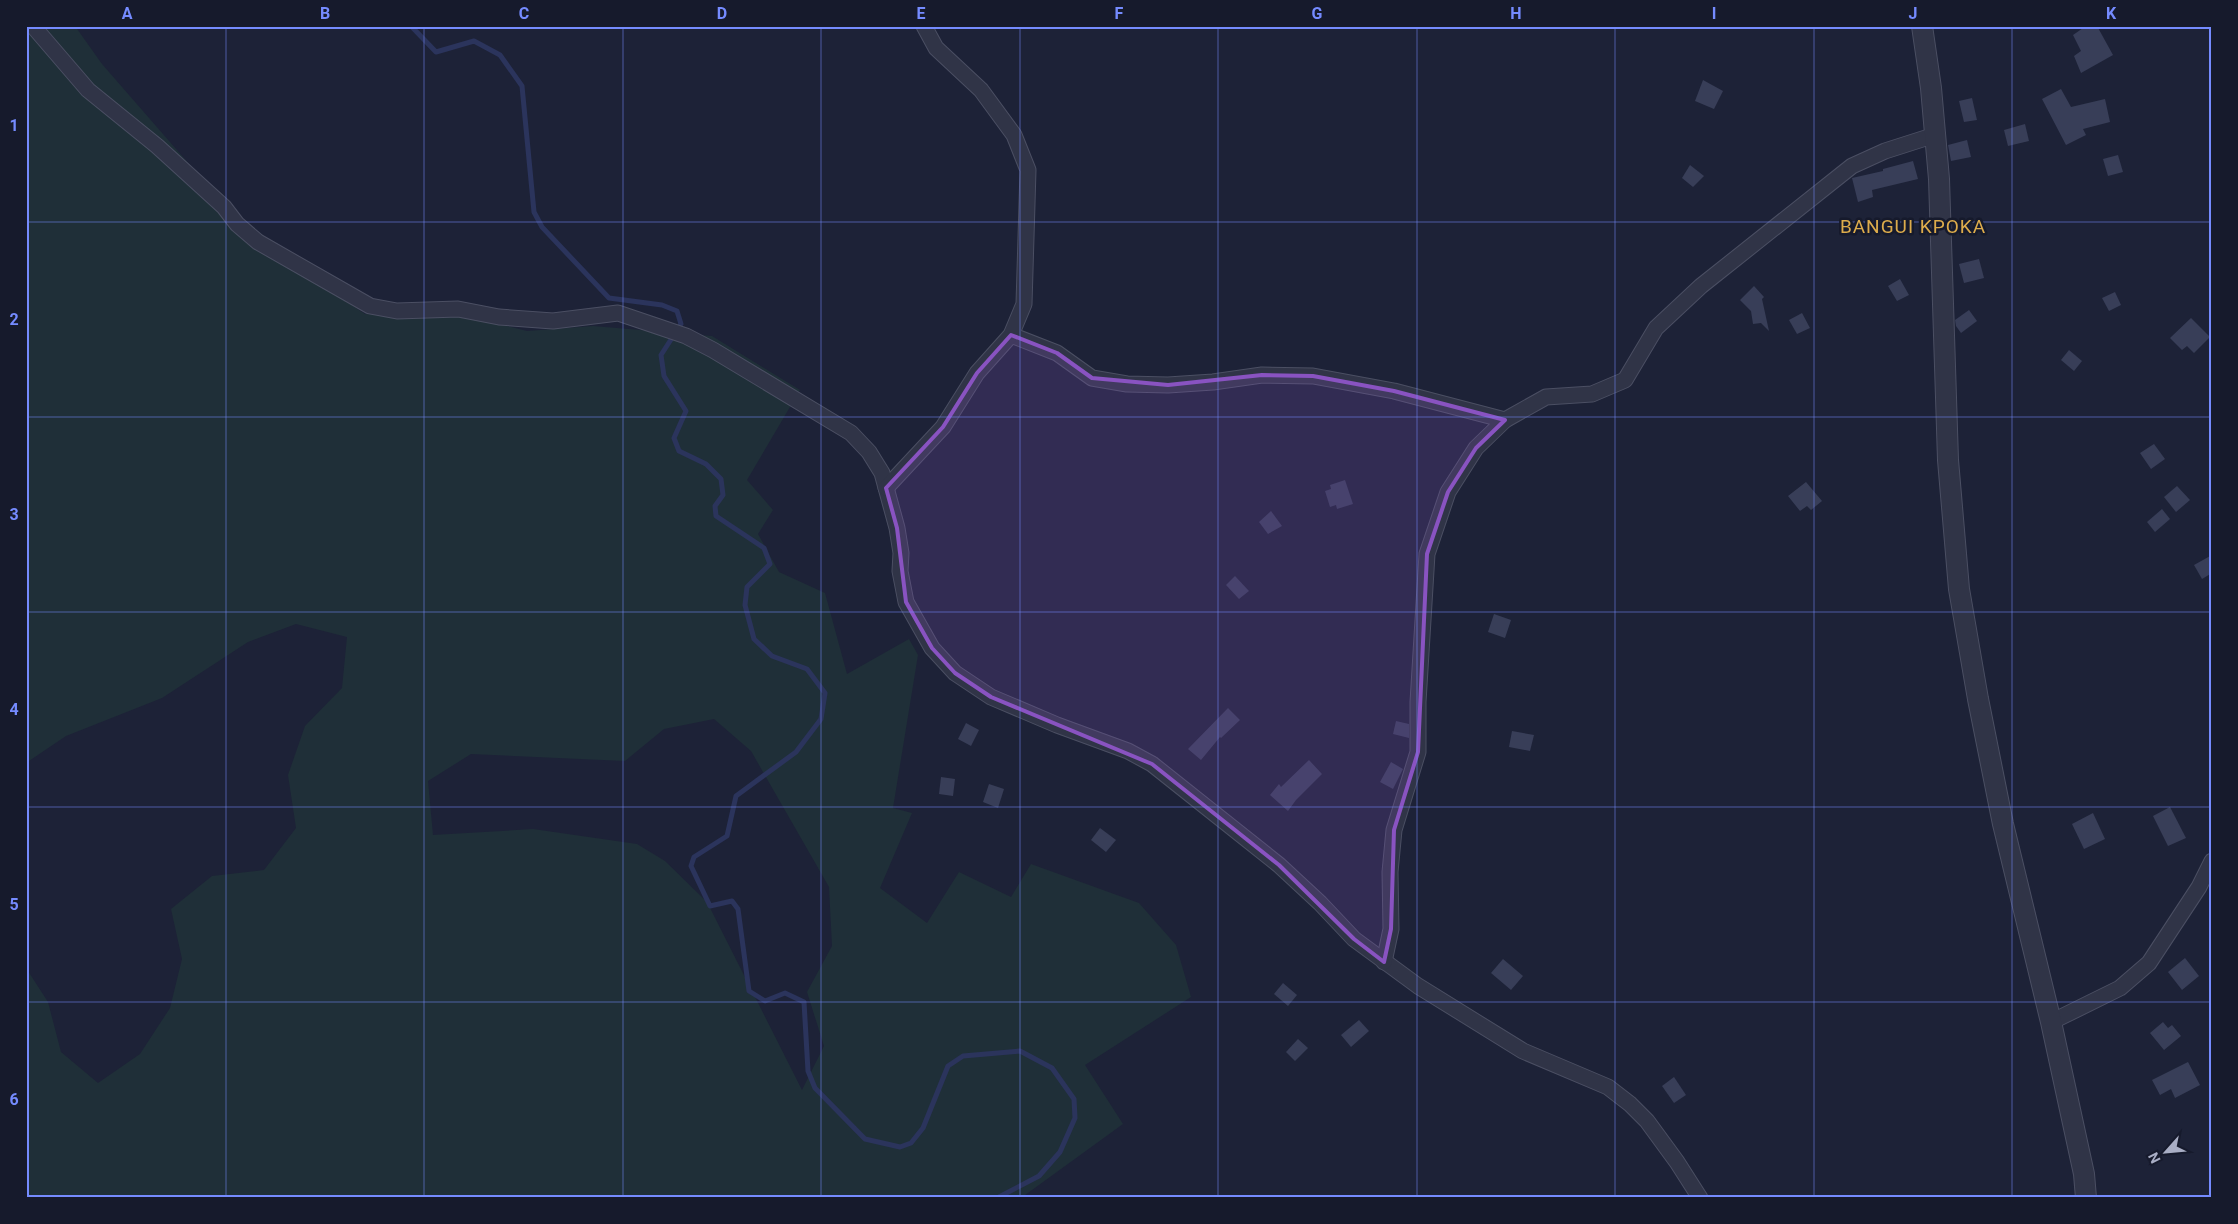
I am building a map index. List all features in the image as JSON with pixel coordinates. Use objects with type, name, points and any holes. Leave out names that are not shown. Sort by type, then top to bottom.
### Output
[{"type":"street","points":[[34,26],[88,90],[157,146],[224,207],[237,224],[258,242],[370,306],[397,311],[458,309],[499,317],[553,322],[618,313],[660,329],[686,336],[713,350],[851,433],[869,452],[882,473],[897,528],[901,553],[900,571],[906,602],[932,648],[955,673],[991,697],[1128,752],[1152,764],[1279,865],[1320,903],[1354,939],[1384,962],[1418,986],[1523,1050],[1608,1087],[1630,1104],[1647,1121],[1700,1198]]},
{"type":"street","points":[[886,488],[944,427],[977,373],[1011,335],[1024,304],[1028,170],[1014,135],[981,90],[936,48],[924,26]]},
{"type":"street","points":[[1922,26],[1935,135],[1942,238],[1948,460],[1959,589],[2003,824],[2051,1022],[2084,1174],[2086,1198]]},
{"type":"street","points":[[1384,962],[1391,930],[1390,872],[1394,830],[1418,752],[1418,702],[1427,554],[1448,492],[1476,448],[1505,420],[1546,398],[1592,394],[1625,380],[1656,328],[1701,286],[1852,166],[1885,150],[1935,135]]},
{"type":"street","points":[[1011,335],[1058,353],[1092,378],[1127,384],[1168,385],[1213,382],[1262,375],[1313,376],[1394,391],[1505,420]]},
{"type":"street","points":[[2051,1022],[2120,988],[2149,963],[2199,887],[2212,861]]},
{"type":"highlighted area","points":[[1011,335],[1057,353],[1092,378],[1168,385],[1262,375],[1313,376],[1394,391],[1505,420],[1476,448],[1448,492],[1427,554],[1418,752],[1394,830],[1391,929],[1384,962],[1354,939],[1279,865],[1152,764],[991,697],[955,673],[932,648],[906,602],[897,528],[886,488],[943,427],[977,373]]},
{"type":"shaded area","points":[[26,26],[75,26],[102,64],[237,219],[308,276],[365,314],[468,316],[527,331],[593,326],[712,336],[800,390],[747,480],[773,510],[758,534],[779,572],[825,593],[847,674],[909,639],[918,655],[893,808],[912,813],[880,888],[927,923],[959,872],[1011,897],[1031,864],[1139,903],[1176,945],[1191,997],[1085,1065],[1123,1124],[1021,1198],[26,1198],[26,968],[48,1002],[61,1052],[98,1083],[140,1054],[170,1008],[182,959],[171,909],[212,876],[264,870],[296,828],[288,775],[305,726],[342,688],[347,637],[296,624],[248,642],[162,698],[66,736],[26,763]],"holes":[[[714,719],[751,751],[829,887],[832,946],[807,992],[824,1046],[802,1090],[707,902],[665,861],[637,844],[533,829],[433,835],[428,781],[471,754],[625,761],[664,729]]]},
{"type":"building","points":[[2086,26],[2097,26],[2113,55],[2081,73],[2074,56],[2081,51],[2073,35]]},
{"type":"building","points":[[1703,80],[1723,91],[1714,109],[1695,101]]},
{"type":"building","points":[[2061,89],[2071,107],[2105,99],[2110,122],[2083,129],[2086,135],[2066,145],[2042,99]]},
{"type":"building","points":[[1972,98],[1977,120],[1964,122],[1959,101]]},
{"type":"building","points":[[2025,124],[2029,141],[2008,146],[2004,130]]},
{"type":"building","points":[[1967,140],[1971,157],[1951,161],[1948,145]]},
{"type":"building","points":[[2118,155],[2123,172],[2108,176],[2103,159]]},
{"type":"building","points":[[1913,161],[1918,179],[1872,190],[1873,197],[1858,202],[1852,178],[1883,171],[1883,169]]},
{"type":"building","points":[[1690,165],[1704,176],[1693,187],[1682,178]]},
{"type":"building","points":[[1979,259],[1984,278],[1964,283],[1959,264]]},
{"type":"building","points":[[1900,279],[1909,295],[1897,301],[1888,286]]},
{"type":"building","points":[[1754,286],[1764,297],[1762,299],[1769,331],[1761,323],[1753,324],[1751,311],[1740,300]]},
{"type":"building","points":[[2115,292],[2121,305],[2109,311],[2102,298]]},
{"type":"building","points":[[1969,310],[1977,321],[1961,333],[1956,326],[1955,320]]},
{"type":"building","points":[[1802,313],[1810,328],[1797,334],[1789,320]]},
{"type":"building","points":[[2191,318],[2210,337],[2194,353],[2187,346],[2182,350],[2170,338]]},
{"type":"building","points":[[2069,350],[2082,361],[2074,371],[2061,360]]},
{"type":"building","points":[[2154,444],[2165,459],[2151,469],[2140,453]]},
{"type":"building","points":[[1345,480],[1353,504],[1337,509],[1336,505],[1330,507],[1325,491],[1331,489],[1330,485]]},
{"type":"building","points":[[1806,482],[1822,501],[1811,510],[1807,506],[1800,511],[1788,496]]},
{"type":"building","points":[[2177,486],[2190,500],[2176,512],[2164,497]]},
{"type":"building","points":[[2162,509],[2170,519],[2155,532],[2147,522]]},
{"type":"building","points":[[1271,511],[1282,526],[1268,534],[1259,522]]},
{"type":"building","points":[[2212,555],[2212,573],[2202,579],[2194,565]]},
{"type":"building","points":[[1235,576],[1249,591],[1239,599],[1226,585]]},
{"type":"building","points":[[1494,614],[1511,620],[1505,638],[1488,632]]},
{"type":"building","points":[[1228,708],[1240,720],[1220,737],[1201,760],[1188,749]]},
{"type":"building","points":[[1396,721],[1409,724],[1409,738],[1393,734]]},
{"type":"building","points":[[966,723],[979,730],[971,746],[958,739]]},
{"type":"building","points":[[1512,731],[1534,735],[1530,751],[1509,747]]},
{"type":"building","points":[[1309,760],[1322,774],[1296,800],[1288,811],[1270,795],[1279,784],[1281,787]]},
{"type":"building","points":[[1391,762],[1403,769],[1393,789],[1380,782]]},
{"type":"building","points":[[941,777],[955,779],[953,796],[939,794]]},
{"type":"building","points":[[989,784],[1004,789],[998,808],[983,802]]},
{"type":"building","points":[[2170,807],[2186,838],[2168,846],[2153,816]]},
{"type":"building","points":[[2093,813],[2105,839],[2084,849],[2072,824]]},
{"type":"building","points":[[1100,828],[1116,840],[1106,852],[1091,840]]},
{"type":"building","points":[[2185,958],[2199,976],[2182,990],[2168,972]]},
{"type":"building","points":[[1503,959],[1523,976],[1511,990],[1491,973]]},
{"type":"building","points":[[1283,983],[1297,995],[1288,1006],[1274,994]]},
{"type":"building","points":[[1359,1020],[1369,1031],[1351,1047],[1341,1035]]},
{"type":"building","points":[[2163,1022],[2168,1028],[2172,1025],[2181,1036],[2164,1050],[2150,1033]]},
{"type":"building","points":[[1298,1039],[1308,1048],[1295,1061],[1286,1052]]},
{"type":"building","points":[[2188,1062],[2200,1085],[2175,1098],[2171,1089],[2160,1095],[2152,1080]]},
{"type":"building","points":[[1674,1077],[1686,1095],[1674,1103],[1662,1086]]},
{"type":"waterway","points":[[411,26],[436,52],[474,41],[500,55],[522,86],[534,212],[542,227],[609,298],[662,305],[677,311],[681,324],[661,355],[664,376],[686,411],[674,438],[679,451],[706,464],[721,479],[723,495],[715,506],[716,516],[764,548],[770,564],[747,587],[745,605],[754,639],[772,656],[807,669],[825,693],[821,719],[796,752],[736,796],[727,836],[694,857],[691,866],[710,906],[732,901],[738,909],[749,991],[765,1001],[785,993],[804,1002],[808,1071],[815,1088],[865,1139],[900,1147],[911,1143],[923,1128],[948,1066],[963,1056],[1020,1051],[1052,1068],[1074,1099],[1075,1118],[1060,1152],[1039,1176],[997,1198]]},
{"type":"district","name":"BANGUI KPOKA","points":[[1913,226]]}]
